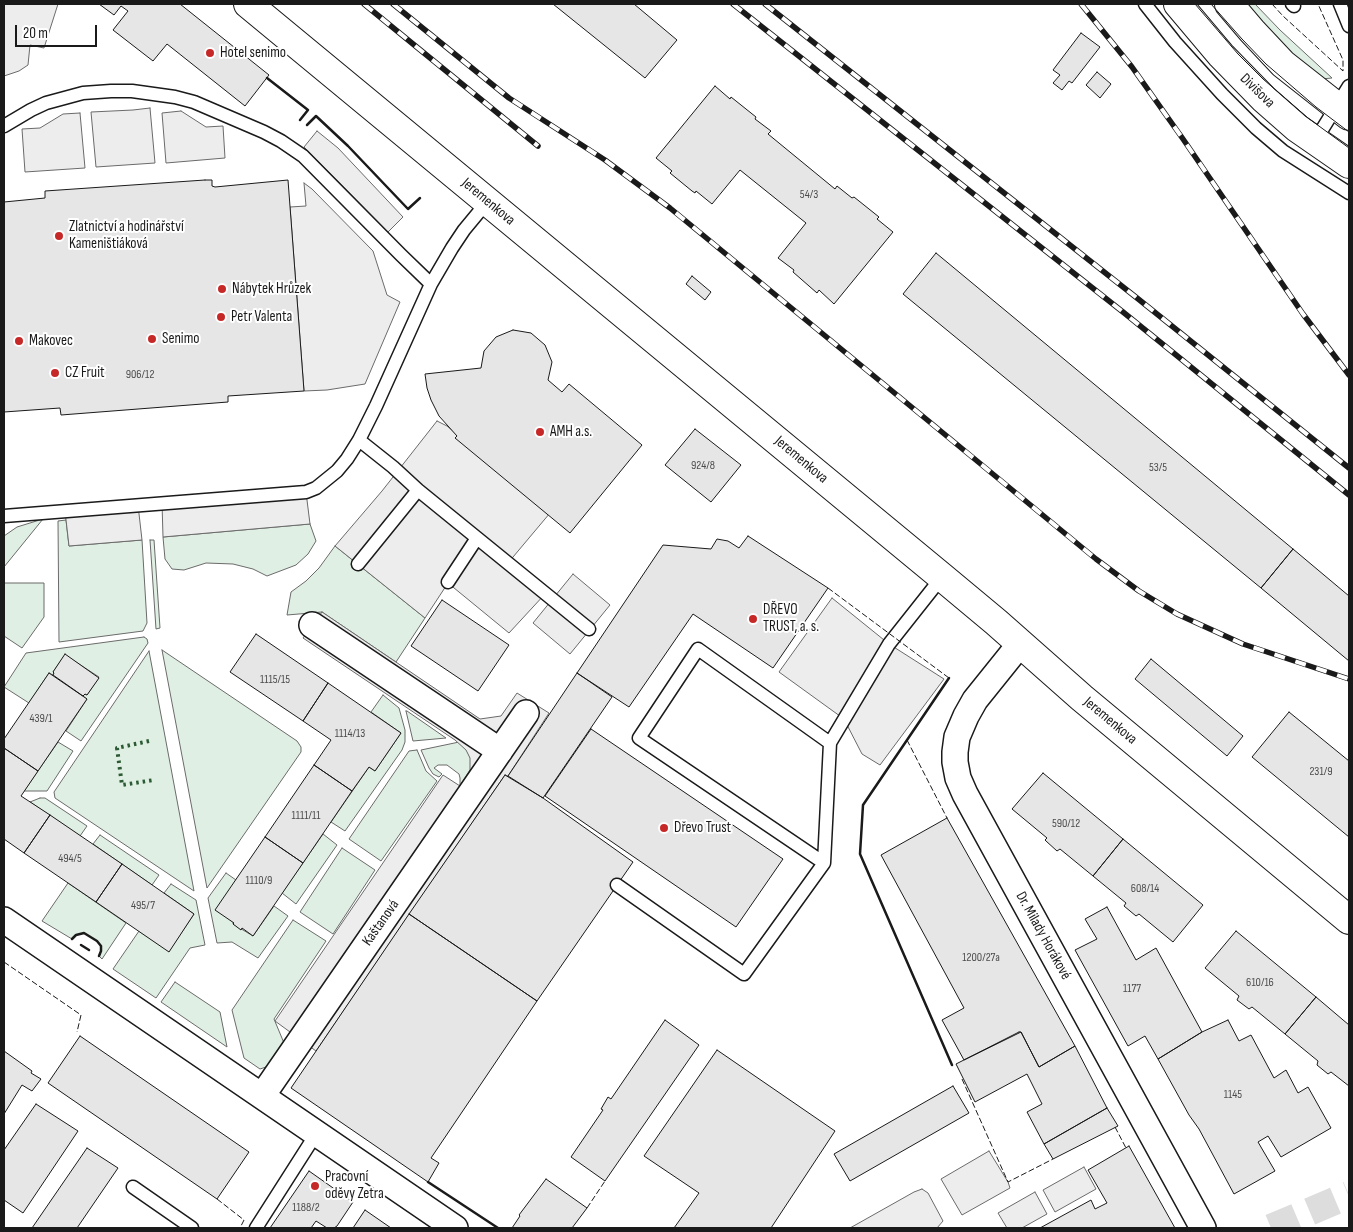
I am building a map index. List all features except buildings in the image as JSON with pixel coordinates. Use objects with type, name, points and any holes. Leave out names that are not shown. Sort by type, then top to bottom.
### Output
[{"type":"street","name":"Jeremenkova","points":[[248,4],[942,577],[1082,698],[1349,920]]},
{"type":"street","name":"Divišova","points":[[1178,4],[1221,55],[1264,99],[1296,128],[1349,164]]},
{"type":"street","points":[[1228,4],[1283,64],[1345,103]]},
{"type":"street","points":[[312,625],[500,750]]},
{"type":"street","name":"Dr. Milady Horákové","points":[[1020,644],[975,700],[966,716],[957,737],[955,752],[958,778],[965,794],[1203,1228]]},
{"type":"street","name":"Kaštanová","points":[[262,1096],[526,713]]},
{"type":"street","points":[[4,920],[455,1228]]},
{"type":"lane","points":[[1145,4],[1175,42],[1256,128],[1283,150],[1349,192]]},
{"type":"lane","points":[[1340,4],[1349,26]]},
{"type":"lane","points":[[4,126],[46,103],[83,94],[132,91],[175,97],[194,102],[264,132],[303,156],[431,284]]},
{"type":"lane","points":[[1315,141],[1345,103]]},
{"type":"lane","points":[[4,516],[306,492],[316,488],[337,471],[359,440],[431,284],[464,230],[488,201]]},
{"type":"lane","points":[[359,440],[589,629]]},
{"type":"lane","points":[[358,564],[418,490]]},
{"type":"lane","points":[[448,582],[478,538]]},
{"type":"lane","points":[[617,885],[744,974],[824,863],[830,744],[889,644],[942,577]]},
{"type":"lane","points":[[824,863],[638,738],[698,649],[830,744]]},
{"type":"lane","points":[[256,1228],[316,1134]]},
{"type":"lane","points":[[134,1187],[192,1228]]},
{"type":"green space","points":[[1239,4],[1255,4],[1332,78],[1321,79],[1315,77]]},
{"type":"green space","points":[[43,519],[4,567],[4,536],[17,527]]},
{"type":"green space","points":[[66,520],[69,546],[142,540],[147,623],[143,631],[59,642],[58,521]]},
{"type":"green space","points":[[310,524],[316,541],[308,554],[296,565],[267,576],[253,569],[233,564],[206,563],[184,570],[172,569],[165,559],[163,537]]},
{"type":"green space","points":[[150,540],[154,540],[160,628],[156,629]]},
{"type":"green space","points":[[335,546],[425,618],[396,662],[322,612],[287,615],[291,592],[319,568]]},
{"type":"green space","points":[[4,583],[44,583],[44,617],[22,648],[4,636]]},
{"type":"green space","points":[[144,637],[148,643],[81,741],[66,731],[87,699],[83,696],[87,695],[99,677],[65,655],[53,672],[53,675],[49,673],[29,703],[4,687],[26,653]]},
{"type":"green space","points":[[162,650],[297,741],[301,747],[301,752],[207,888]]},
{"type":"green space","points":[[149,651],[194,891],[55,798],[54,792]]},
{"type":"green space","points":[[383,695],[399,708],[405,730],[405,742],[402,750],[345,831],[331,822],[369,767],[375,771],[401,733],[371,712]]},
{"type":"green space","points":[[407,711],[446,738],[413,741]]},
{"type":"green space","points":[[464,741],[474,768],[460,786],[459,774],[447,765],[438,765],[434,768],[442,774],[439,777],[433,774],[421,750]]},
{"type":"green space","points":[[58,742],[73,751],[47,791],[24,791]]},
{"type":"green space","points":[[417,750],[426,771],[437,781],[381,861],[349,839],[409,751]]},
{"type":"green space","points":[[45,798],[87,826],[80,836],[30,802]]},
{"type":"green space","points":[[323,834],[337,845],[296,904],[282,893]]},
{"type":"green space","points":[[100,835],[159,875],[152,885],[93,844]]},
{"type":"green space","points":[[342,848],[375,870],[333,934],[300,912]]},
{"type":"green space","points":[[226,873],[236,880],[233,924],[253,936],[274,906],[288,916],[258,958],[232,942],[217,943],[208,898]]},
{"type":"green space","points":[[68,883],[126,923],[102,959],[99,956],[101,946],[97,941],[84,933],[76,935],[72,939],[42,921]]},
{"type":"green space","points":[[171,884],[196,900],[205,945],[190,948],[156,998],[113,969],[139,931],[169,951],[194,914],[164,893]]},
{"type":"green space","points":[[293,920],[326,941],[274,1019],[284,1043],[271,1062],[266,1067],[260,1069],[244,1058],[232,1010]]},
{"type":"green space","points":[[175,982],[220,1012],[227,1047],[161,1002]]},
{"type":"shaded area","points":[[4,4],[58,4],[44,48],[30,45],[28,65],[19,71],[4,76]]},
{"type":"shaded area","points":[[150,108],[155,163],[96,167],[91,112]]},
{"type":"shaded area","points":[[181,111],[206,127],[223,126],[225,158],[166,163],[162,113]]},
{"type":"shaded area","points":[[80,113],[85,168],[25,172],[22,129],[40,128],[63,114]]},
{"type":"shaded area","points":[[317,131],[338,148],[403,217],[388,232],[304,147]]},
{"type":"shaded area","points":[[304,183],[373,251],[387,295],[400,302],[365,384],[327,390],[304,391],[290,207],[306,206]]},
{"type":"shaded area","points":[[437,421],[447,426],[550,513],[508,563],[545,594],[509,633],[448,583],[425,618],[335,546],[382,491]]},
{"type":"shaded area","points":[[306,492],[310,524],[163,537],[162,503]]},
{"type":"shaded area","points":[[138,505],[142,540],[69,546],[65,511]]},
{"type":"shaded area","points":[[573,574],[610,605],[570,654],[533,623]]},
{"type":"shaded area","points":[[832,598],[889,644],[944,679],[880,765],[862,754],[844,719],[779,672]]},
{"type":"shaded area","points":[[322,612],[480,719],[501,716],[517,693],[549,713],[508,776],[505,775],[316,1051],[275,1021],[443,775],[460,786],[470,770],[470,758],[466,750],[455,740],[303,638]]},
{"type":"shaded area","points":[[989,1151],[1010,1188],[962,1215],[941,1179]]},
{"type":"shaded area","points":[[1084,1167],[1096,1189],[1055,1212],[1043,1190]]},
{"type":"shaded area","points":[[922,1189],[928,1193],[943,1221],[937,1228],[850,1228],[914,1192]]},
{"type":"shaded area","points":[[1035,1192],[1047,1214],[1022,1228],[1007,1228],[998,1213]]},
{"type":"tunnel","points":[[1271,1228],[1349,1195]]},
{"type":"tram line","points":[[1195,4],[1238,54],[1263,79],[1308,118],[1349,148]]},
{"type":"tram line","points":[[1211,4],[1266,64],[1316,107],[1349,132]]},
{"type":"railway","points":[[364,4],[538,146]]},
{"type":"railway","points":[[393,4],[509,98],[605,160],[670,208],[1096,559],[1139,591],[1177,614],[1243,644],[1349,679]]},
{"type":"railway","points":[[733,4],[1123,312],[1349,495]]},
{"type":"railway","points":[[765,4],[1349,468]]},
{"type":"railway","points":[[1081,4],[1132,67],[1303,314],[1349,375]]},
{"type":"hedge","points":[[149,741],[117,748],[122,785],[154,780]]},
{"type":"fence","points":[[1272,4],[1343,71],[1343,60],[1318,4]]},
{"type":"fence","points":[[828,588],[949,678]]},
{"type":"fence","points":[[907,740],[947,818]]},
{"type":"fence","points":[[4,962],[81,1015],[77,1032]]},
{"type":"fence","points":[[962,1079],[1008,1182],[1053,1159]]},
{"type":"fence","points":[[1115,1127],[1126,1148]]},
{"type":"fence","points":[[587,1208],[605,1181]]},
{"type":"fence","points":[[217,1199],[244,1220],[240,1228]]},
{"type":"wall","points":[[267,78],[308,110],[300,120]]},
{"type":"wall","points":[[307,125],[316,116],[348,146],[408,209],[420,198]]},
{"type":"wall","points":[[949,678],[863,805],[860,854],[952,1065]]},
{"type":"wall","points":[[72,939],[76,935],[84,933],[97,941],[101,946],[99,956]]},
{"type":"wall","points":[[81,945],[89,950]]},
{"type":"wall","points":[[428,1182],[498,1228]]},
{"type":"place","name":"Hotel senimo","points":[[210,53]]},
{"type":"place","name":"Zlatnictví a hodinářství Kameništiáková","points":[[59,236]]},
{"type":"place","name":"Nábytek Hrůzek","points":[[222,289]]},
{"type":"place","name":"Petr Valenta","points":[[221,317]]},
{"type":"place","name":"Senimo","points":[[152,339]]},
{"type":"place","name":"Makovec","points":[[19,341]]},
{"type":"place","name":"CZ Fruit","points":[[55,373]]},
{"type":"place","name":"AMH a.s.","points":[[540,432]]},
{"type":"place","name":"DŘEVO TRUST, a. s.","points":[[753,619]]},
{"type":"place","name":"Dřevo Trust","points":[[664,828]]},
{"type":"place","name":"Pracovní oděvy Zetra","points":[[315,1186]]}]
